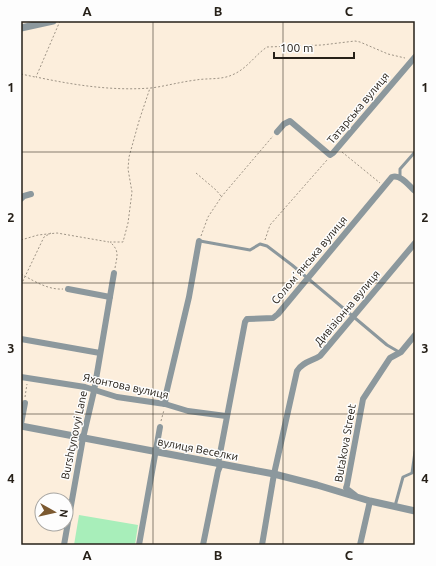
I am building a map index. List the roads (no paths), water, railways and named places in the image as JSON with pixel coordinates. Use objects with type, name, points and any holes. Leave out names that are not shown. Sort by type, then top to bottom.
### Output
[{"type":"street","points":[[21,28],[53,21]]},
{"type":"street","name":"Татарська вулиця","points":[[277,132],[284,124],[290,121],[330,155],[338,148],[414,58]]},
{"type":"street","name":"Соломʼянська вулиця","points":[[203,545],[218,471],[226,416],[245,322],[247,319],[273,318],[392,177],[400,177]]},
{"type":"street","points":[[400,177],[415,191]]},
{"type":"street","points":[[21,199],[30,194]]},
{"type":"street","points":[[166,404],[166,394],[189,297],[199,241]]},
{"type":"street","name":"Дивізіонна вулиця","points":[[262,545],[274,474],[297,371],[300,366],[320,356],[415,244]]},
{"type":"street","name":"Burshtynovyi Lane","points":[[64,545],[83,438],[94,391],[114,273]]},
{"type":"street","points":[[68,289],[110,297]]},
{"type":"street","name":"Butakova Street","points":[[357,496],[346,488],[346,485],[363,399],[390,358],[401,352],[415,335]]},
{"type":"street","points":[[21,339],[100,353]]},
{"type":"street","name":"Яхонтова вулиця","points":[[24,378],[85,387],[94,391],[166,404],[188,411],[226,416]]},
{"type":"street","points":[[21,425],[25,403]]},
{"type":"street","name":"вулиця Веселки","points":[[21,425],[274,474],[357,496],[370,501],[415,511]]},
{"type":"street","points":[[138,545],[160,427]]},
{"type":"street","points":[[360,545],[370,501]]},
{"type":"lane","points":[[400,177],[400,169],[415,152]]},
{"type":"lane","points":[[199,241],[250,250],[260,244],[264,244],[308,278],[387,345],[401,352]]},
{"type":"lane","points":[[395,506],[402,477],[412,472],[415,452]]}]
